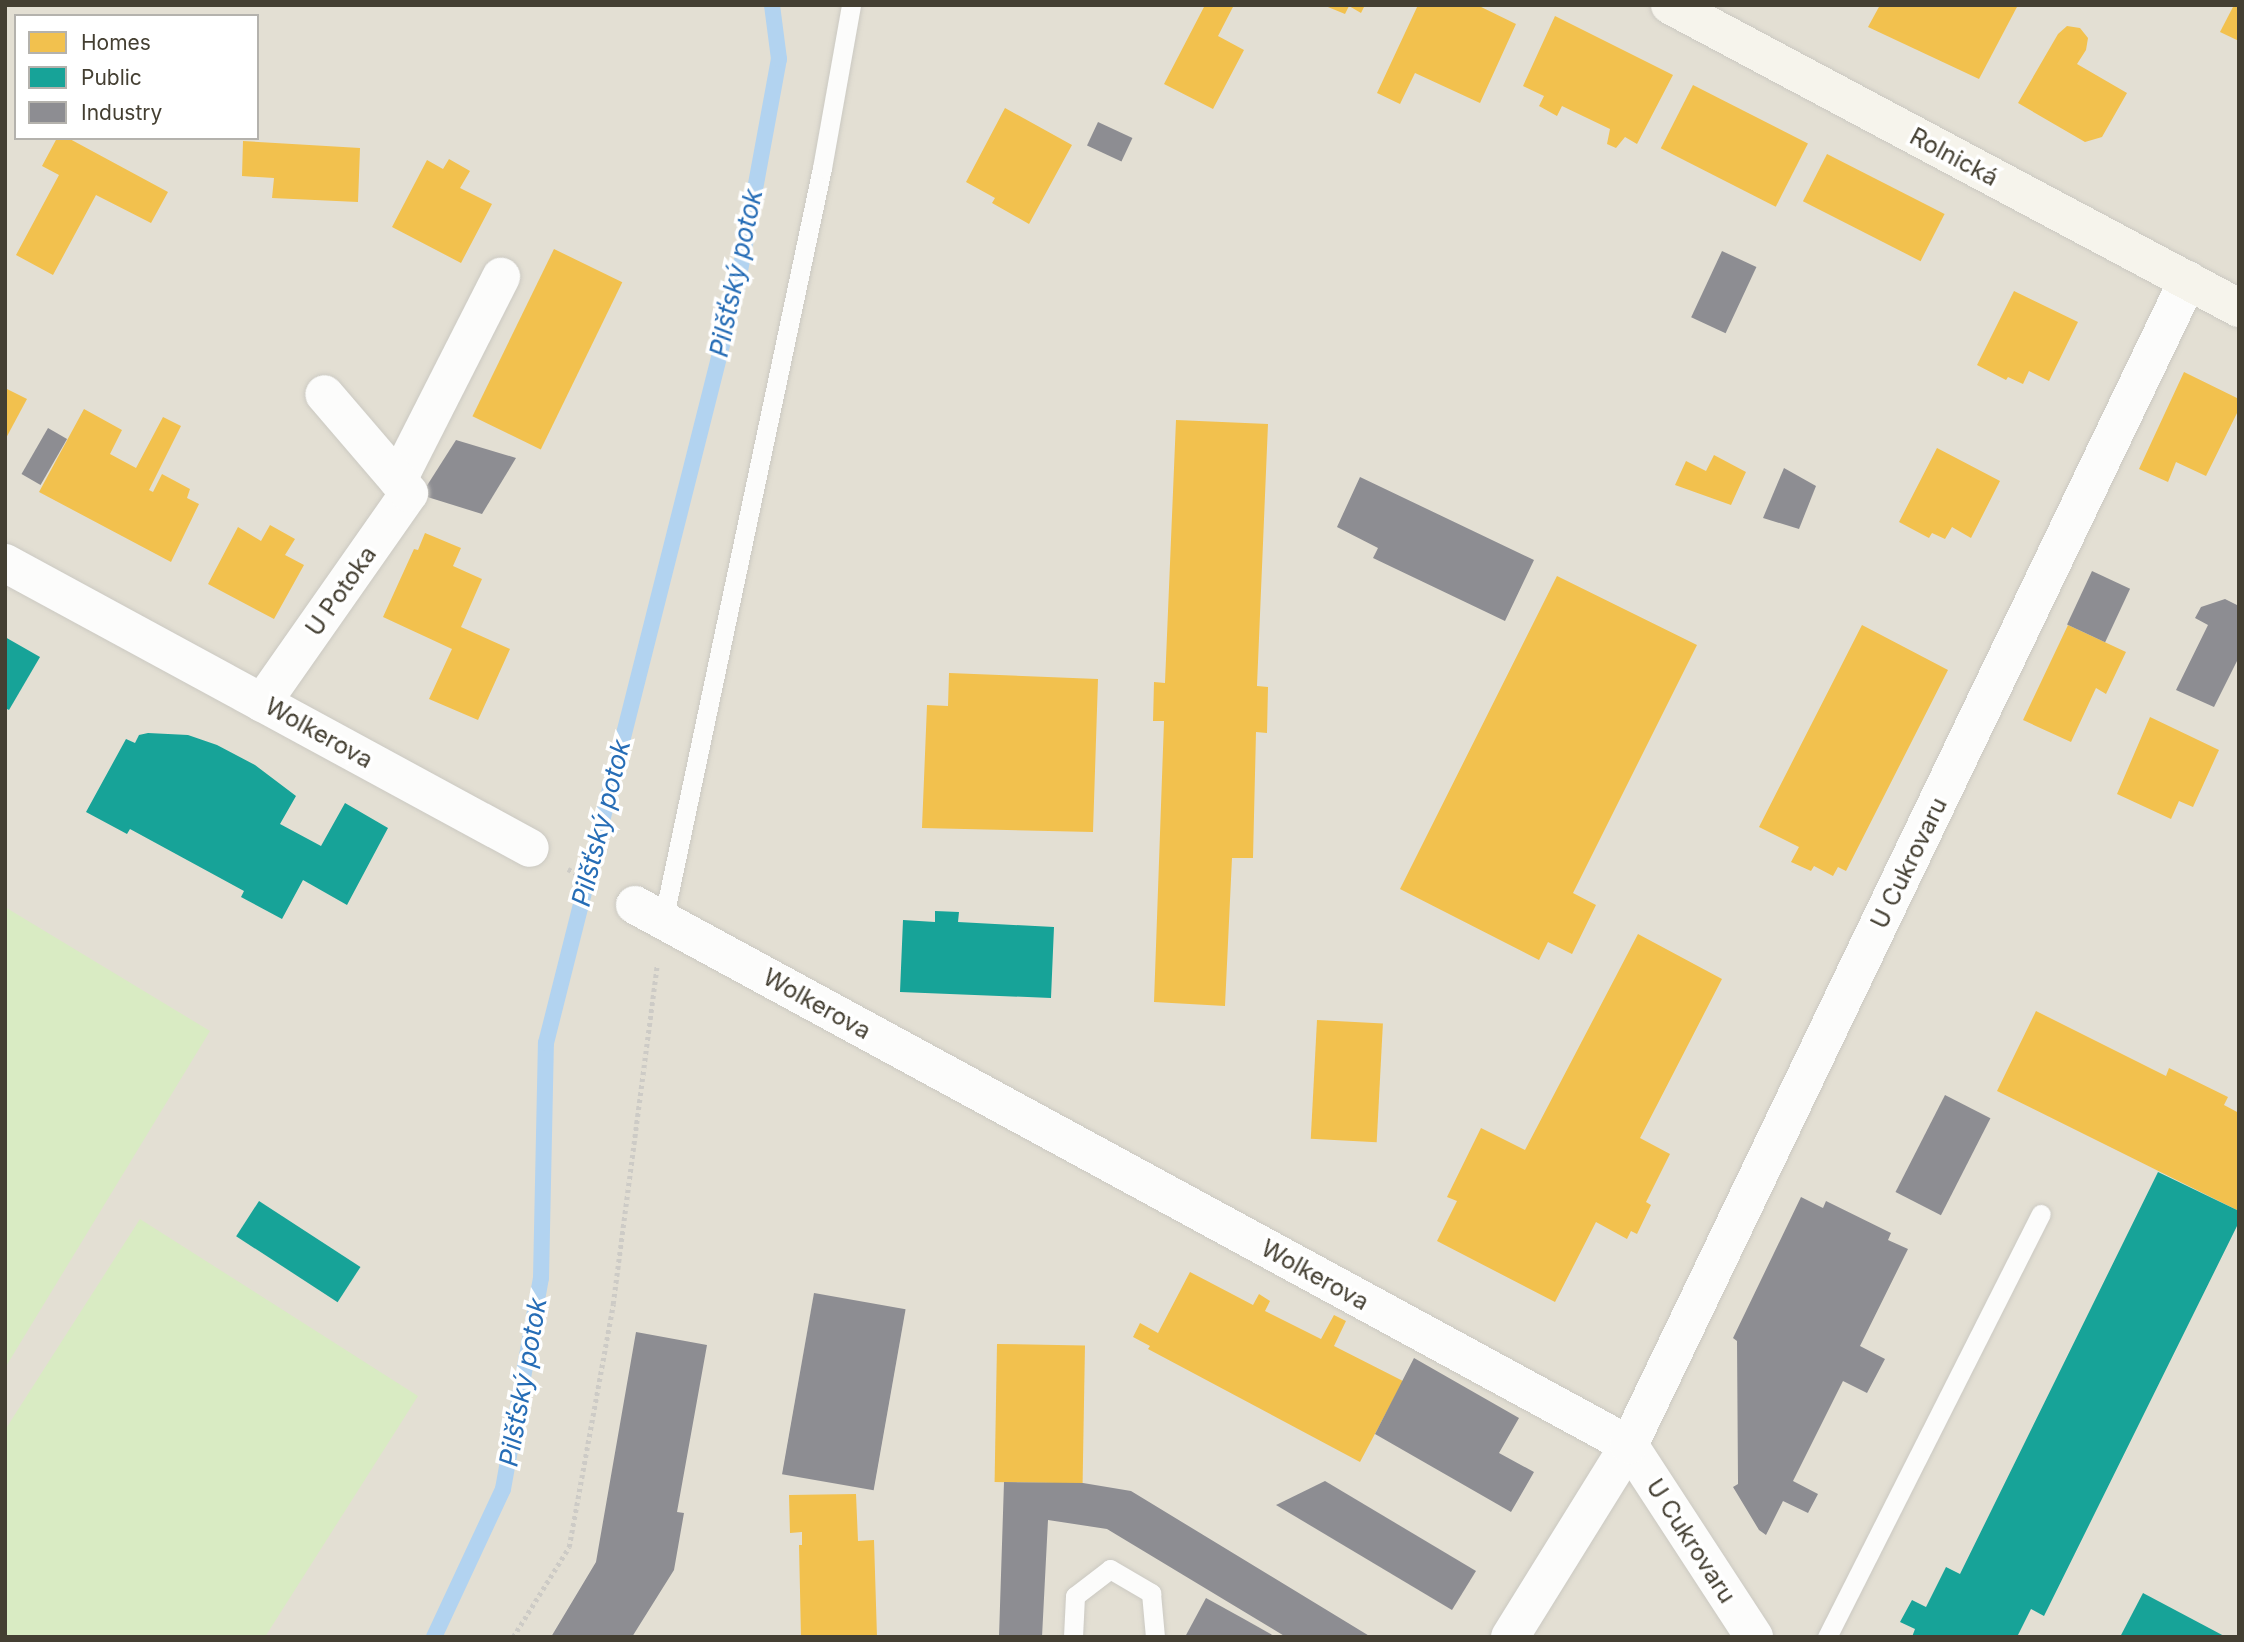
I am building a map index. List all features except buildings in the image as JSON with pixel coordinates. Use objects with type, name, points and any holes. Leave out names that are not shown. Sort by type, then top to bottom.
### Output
[{"type":"street","name":"Rolnická","points":[[1670,5],[2239,308]]},
{"type":"street","name":"U Potoka","points":[[262,703],[409,493],[398,481],[501,277]]},
{"type":"street","name":"U Cukrovaru","points":[[1510,1637],[1629,1446],[2188,280]]},
{"type":"street","points":[[324,394],[398,481]]},
{"type":"street","name":"Wolkerova","points":[[5,563],[530,848]]},
{"type":"street","name":"Wolkerova","points":[[649,913],[1629,1446]]},
{"type":"street","name":"U Cukrovaru","points":[[1629,1446],[1754,1637]]},
{"type":"lane","points":[[649,913],[822,168],[852,5]]},
{"type":"lane","points":[[1827,1637],[2041,1214]]},
{"type":"lane","points":[[1073,1637],[1075,1596],[1110,1569],[1151,1593],[1155,1637]]},
{"type":"path","points":[[513,1637],[569,1547],[613,1304],[649,913],[530,848]]},
{"type":"shaded area","points":[[5,5],[2239,5],[2239,1637],[5,1637]]},
{"type":"green space","points":[[5,907],[210,1031],[5,1368]]},
{"type":"green space","points":[[140,1219],[418,1396],[265,1637],[5,1637],[5,1430]]},
{"type":"waterway","name":"Pilšťský potok","points":[[434,1637],[503,1489],[541,1278],[546,1043],[738,282],[779,59],[772,5]]}]
